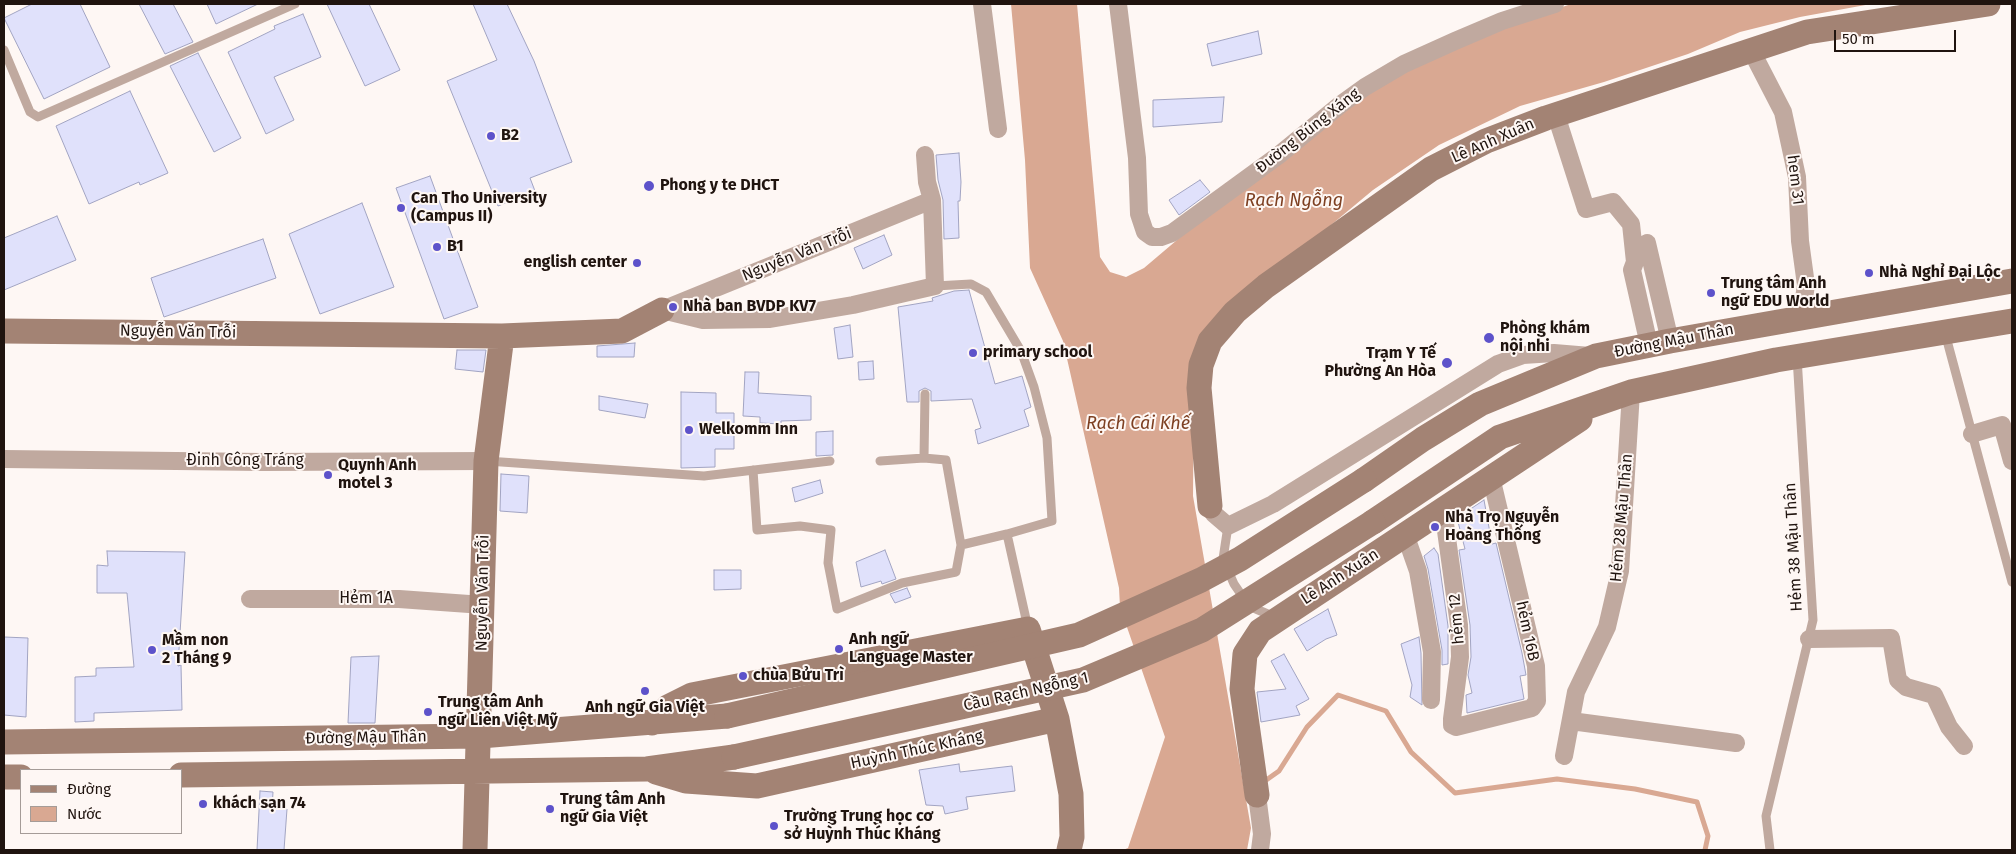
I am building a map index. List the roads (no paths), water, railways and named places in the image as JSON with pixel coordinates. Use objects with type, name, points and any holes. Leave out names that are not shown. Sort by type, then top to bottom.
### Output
[{"type":"main road","name":"Lê Anh Xuân","points":[[1210,506],[1199,388],[1201,365],[1210,341],[1235,312],[1274,280],[1431,169],[1486,140],[1807,32],[1988,4]]},
{"type":"main road","name":"Đường Mậu Thân","points":[[4,742],[480,736],[727,716],[1079,635],[1201,580],[1240,559],[1364,480],[1423,439],[1480,404],[1596,356],[1659,343],[2012,281]]},
{"type":"main road","name":"Nguyễn Văn Trỗi","points":[[4,331],[502,336],[622,331],[662,310]]},
{"type":"main road","points":[[1620,396],[1797,357],[2012,321]]},
{"type":"main road","name":"Nguyễn Văn Trỗi","points":[[476,850],[486,460],[502,336]]},
{"type":"main road","name":"Lê Anh Xuân","points":[[1255,787],[1242,689],[1245,654],[1260,631],[1491,477],[1620,396]]},
{"type":"main road","name":"Cầu Rạch Ngỗng 1","points":[[646,769],[734,757],[1083,680],[1202,630],[1373,522],[1500,437],[1620,396]]},
{"type":"main road","points":[[652,723],[668,706],[692,695],[1028,630],[1057,719],[1071,794],[1072,837],[1069,850]]},
{"type":"main road","name":"Huỳnh Thúc Kháng","points":[[646,769],[686,781],[757,786],[1057,719]]},
{"type":"main road","points":[[182,775],[646,769]]},
{"type":"main road","points":[[4,777],[20,777]]},
{"type":"street","points":[[982,4],[998,129]]},
{"type":"street","name":"Đường Búng Xáng","points":[[1118,4],[1137,158],[1139,214],[1145,232],[1152,237],[1162,237],[1172,233],[1279,155],[1340,105],[1404,64],[1502,21],[1555,4]]},
{"type":"street","name":"hem 31","points":[[1751,50],[1783,112],[1797,176],[1800,241],[1806,285],[1802,318]]},
{"type":"street","points":[[1556,115],[1581,210],[1612,202],[1631,224],[1635,262],[1632,270],[1659,343]]},
{"type":"street","points":[[662,310],[703,320],[770,318],[853,305],[935,286],[932,200],[925,155]]},
{"type":"street","name":"Nguyễn Văn Trỗi","points":[[662,310],[932,200]]},
{"type":"street","points":[[1647,243],[1659,343]]},
{"type":"street","points":[[1210,506],[1214,514],[1228,526],[1273,504],[1498,364],[1523,356],[1554,352],[1596,356]]},
{"type":"street","name":"Hẻm 28 Mậu Thân","points":[[1564,756],[1576,692],[1607,627],[1620,571],[1625,523],[1620,396]]},
{"type":"street","points":[[1972,434],[2002,425],[2012,461]]},
{"type":"street","name":"Đinh Công Tráng","points":[[4,459],[252,462],[486,460]]},
{"type":"street","name":"hẻm 16B","points":[[1456,727],[1532,708],[1536,701],[1536,666],[1491,477]]},
{"type":"street","name":"hẻm 12","points":[[1443,509],[1460,625],[1460,657],[1452,719],[1452,725],[1456,727]]},
{"type":"street","points":[[1405,534],[1418,571],[1432,652],[1431,700]]},
{"type":"street","name":"Hẻm 1A","points":[[250,599],[399,598],[483,605]]},
{"type":"street","points":[[1809,639],[1891,638],[1898,680],[1906,687],[1934,695],[1950,727],[1964,746]]},
{"type":"street","points":[[1571,721],[1736,743]]},
{"type":"street","name":"Lê Anh Xuân","points":[[1255,787],[1262,834],[1260,850]]},
{"type":"lane","points":[[4,50],[30,112],[38,117],[295,4]]},
{"type":"lane","points":[[935,286],[971,284],[986,292],[1021,351],[1034,387],[1047,438],[1052,521],[1007,534],[961,544]]},
{"type":"lane","points":[[1945,332],[2012,582]]},
{"type":"lane","name":"Hẻm 38 Mậu Thân","points":[[1770,850],[1766,816],[1813,620],[1797,357]]},
{"type":"lane","points":[[924,458],[925,394]]},
{"type":"lane","points":[[753,470],[757,530],[800,526],[831,530],[828,563],[836,609],[902,583],[956,572],[961,544],[946,460],[924,458],[880,461]]},
{"type":"lane","points":[[486,460],[704,476],[830,461]]},
{"type":"lane","points":[[1228,526],[1223,559],[1234,584],[1249,606],[1270,614],[1284,615]]},
{"type":"lane","points":[[1007,534],[1028,630]]},
{"type":"water","points":[[1011,4],[1077,4],[1100,257],[1110,272],[1126,277],[1144,268],[1190,229],[1358,98],[1423,60],[1493,31],[1571,4],[1871,4],[1800,17],[1740,32],[1688,54],[1604,82],[1520,106],[1439,145],[1373,190],[1319,235],[1194,369],[1193,496],[1251,828],[1247,850],[1123,850],[1128,848],[1165,737],[1120,607],[1119,588],[1063,341],[1030,268],[1025,160]]},
{"type":"waterway","points":[[1262,783],[1279,771],[1307,727],[1338,695],[1386,711],[1411,752],[1455,793],[1557,779],[1635,789],[1697,802],[1708,836],[1705,850]]},
{"type":"place","name":"B2","points":[[491,136]]},
{"type":"place","name":"Phong y te DHCT","points":[[649,186]]},
{"type":"place","name":"Can Tho University (Campus II)","points":[[401,208]]},
{"type":"place","name":"B1","points":[[437,247]]},
{"type":"place","name":"english center","points":[[637,263]]},
{"type":"place","name":"Nhà Nghỉ Đại Lộc","points":[[1869,273]]},
{"type":"place","name":"Trung tâm Anh ngữ EDU World","points":[[1711,293]]},
{"type":"place","name":"Nhà ban BVDP KV7","points":[[673,307]]},
{"type":"place","name":"Phòng khám nội nhi","points":[[1489,338]]},
{"type":"place","name":"primary school","points":[[973,353]]},
{"type":"place","name":"Trạm Y Tế Phường An Hòa","points":[[1447,363]]},
{"type":"place","name":"Welkomm Inn","points":[[689,430]]},
{"type":"place","name":"Quynh Anh motel 3","points":[[328,475]]},
{"type":"place","name":"Nhà Trọ Nguyễn Hoàng Thống","points":[[1435,527]]},
{"type":"place","name":"Anh ngữ Language Master","points":[[839,649]]},
{"type":"place","name":"Mầm non 2 Tháng 9","points":[[152,650]]},
{"type":"place","name":"chùa Bửu Trì","points":[[743,676]]},
{"type":"place","name":"Anh ngữ Gia Việt","points":[[645,691]]},
{"type":"place","name":"Trung tâm Anh ngữ Liên Việt Mỹ","points":[[428,712]]},
{"type":"place","name":"khách sạn 74","points":[[203,804]]},
{"type":"place","name":"Trung tâm Anh ngữ Gia Việt","points":[[550,809]]},
{"type":"place","name":"Trường Trung học cơ sở Huỳnh Thúc Kháng","points":[[774,826]]},
{"type":"water label","name":"Rạch Ngỗng","points":[[1294,201]]},
{"type":"water label","name":"Rạch Cái Khế","points":[[1138,424]]}]
